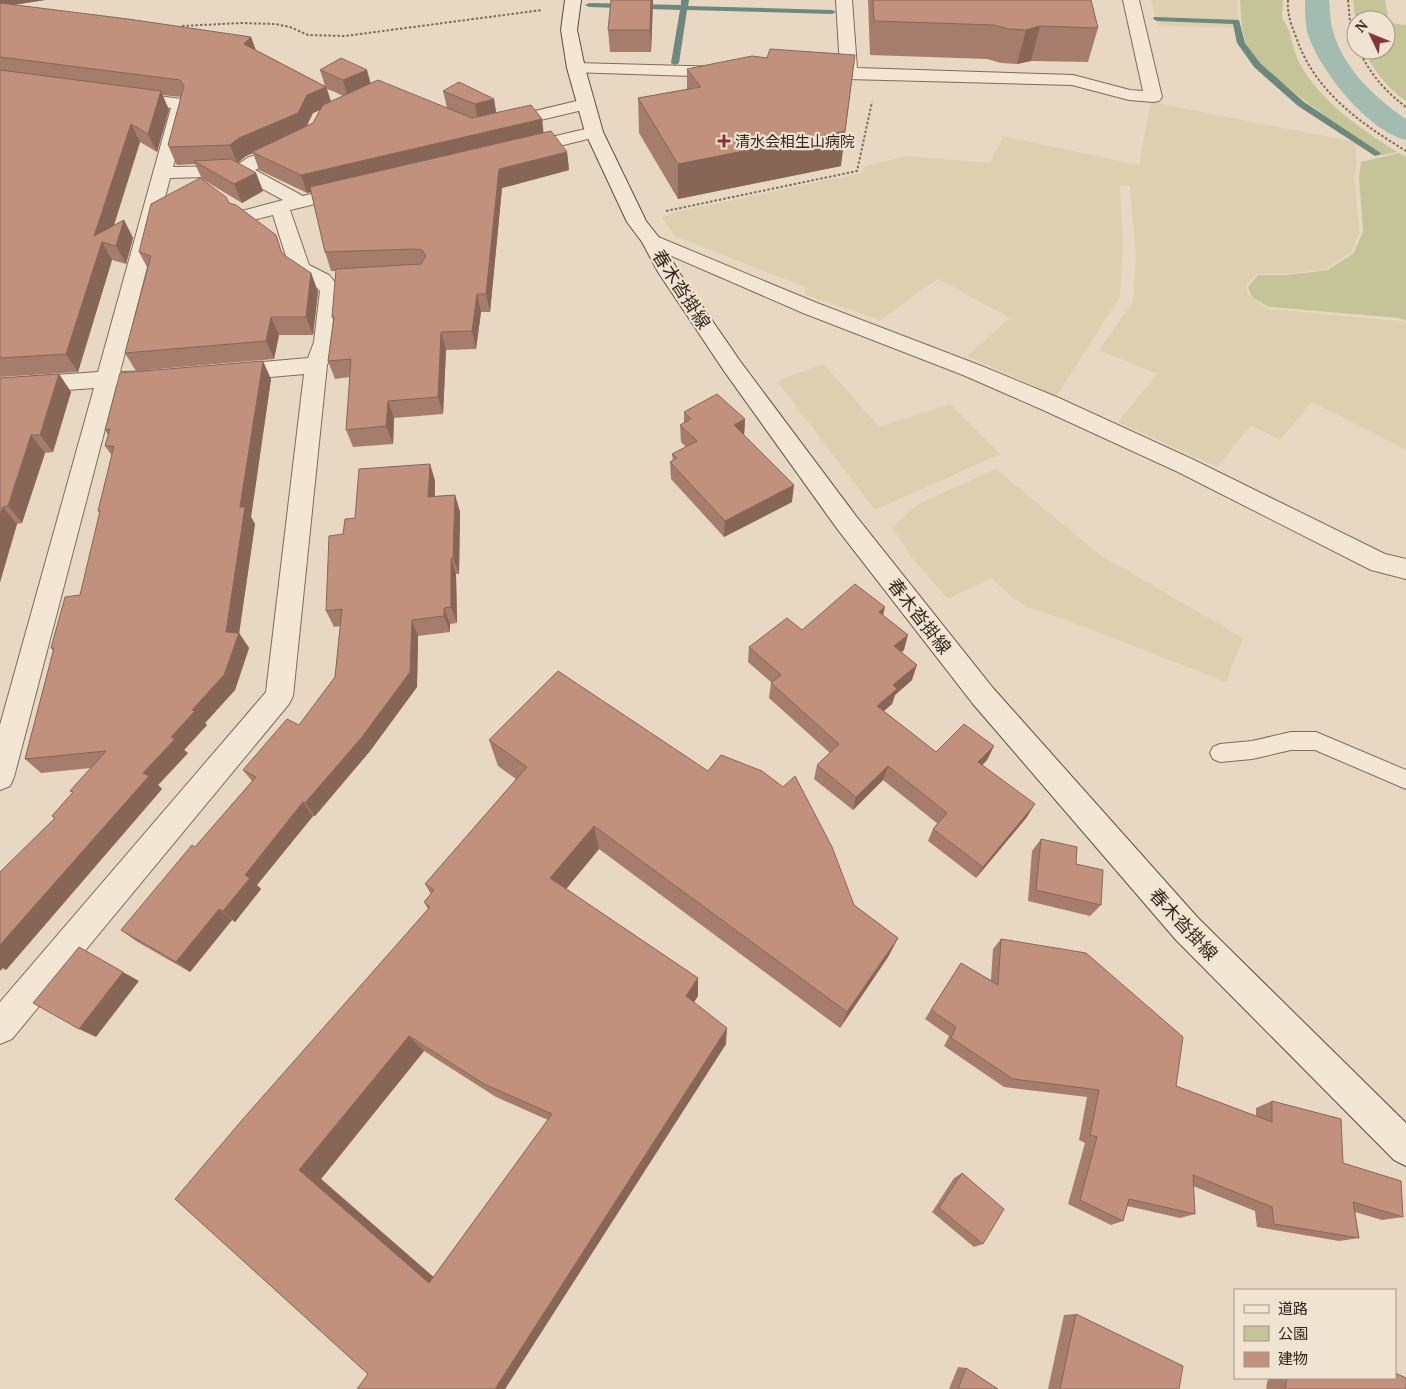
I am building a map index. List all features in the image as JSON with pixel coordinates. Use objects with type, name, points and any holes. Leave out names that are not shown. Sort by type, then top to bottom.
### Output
[{"type":"street","points":[[844,0],[849,73]]},
{"type":"street","points":[[802,74],[878,73],[1073,80],[1129,95],[1153,97],[1131,0]]},
{"type":"street","name":"春木沓掛線","points":[[572,3],[569,30],[576,68],[594,132],[644,231],[668,272],[732,366],[847,523],[983,696],[1187,929],[1406,1148]]},
{"type":"street","points":[[576,68],[744,73]]},
{"type":"street","points":[[0,777],[181,104],[105,94]]},
{"type":"street","points":[[485,128],[585,104]]},
{"type":"street","points":[[510,152],[594,132]]},
{"type":"street","points":[[162,174],[242,170],[254,162],[304,140]]},
{"type":"street","points":[[242,170],[300,202]]},
{"type":"street","points":[[245,216],[367,186]]},
{"type":"street","points":[[0,1027],[279,696],[316,365],[325,342],[332,290],[322,280],[300,269],[280,208]]},
{"type":"street","points":[[644,231],[810,308],[971,370],[1051,404],[1186,466],[1380,563],[1406,568]]},
{"type":"street","points":[[322,280],[351,279]]},
{"type":"street","points":[[209,374],[316,365]]},
{"type":"street","points":[[0,387],[108,378],[131,380],[180,376]]},
{"type":"lane","points":[[1220,753],[1252,750],[1270,744],[1316,741],[1406,780]]},
{"type":"path","points":[[1288,0],[1288,16],[1292,23],[1301,55],[1312,73],[1354,119],[1406,152]]},
{"type":"path","points":[[182,26],[240,23],[275,24],[290,27],[308,35],[345,36],[572,3]]},
{"type":"path","points":[[1362,60],[1367,70],[1391,96],[1406,107]]},
{"type":"path","points":[[644,231],[666,212],[858,171],[878,73]]},
{"type":"shaded area","points":[[1151,0],[1237,0],[1240,28],[1158,26]]},
{"type":"shaded area","points":[[1151,102],[1355,142],[1357,162],[1354,177],[1360,230],[1351,252],[1326,269],[1286,274],[1257,274],[1246,286],[1249,296],[1269,309],[1406,323],[1406,450],[1312,402],[1280,440],[1251,425],[1217,467],[1118,422],[1157,374],[1099,350],[1133,302],[1136,256],[1130,186],[1120,186],[1123,248],[1120,297],[1056,396],[967,356],[1010,318],[938,279],[880,320],[806,295],[805,287],[675,236],[662,218],[675,212],[862,173],[865,166],[907,156],[990,163],[1003,136],[1139,165]]},
{"type":"shaded area","points":[[824,364],[879,427],[950,404],[1000,454],[875,510],[777,381]]},
{"type":"shaded area","points":[[996,469],[1100,555],[1243,638],[1226,682],[1064,619],[1029,608],[1012,597],[991,578],[948,599],[912,558],[892,527],[918,504]]},
{"type":"green space","points":[[1240,0],[1283,0],[1282,18],[1287,27],[1297,58],[1309,78],[1319,91],[1343,114],[1397,152],[1383,155],[1319,112],[1262,66],[1253,56],[1245,40]]},
{"type":"green space","points":[[1353,0],[1385,0],[1387,10],[1354,10]]},
{"type":"green space","points":[[1396,24],[1406,25],[1406,101],[1393,91],[1369,60],[1396,60]]},
{"type":"green space","points":[[1399,153],[1406,157],[1406,321],[1399,318],[1269,307],[1252,297],[1248,287],[1258,275],[1287,275],[1328,270],[1354,253],[1363,231],[1359,178],[1361,162]]},
{"type":"building","points":[[611,0],[651,0],[650,30],[608,30]]},
{"type":"building","points":[[873,0],[1091,0],[1098,28],[1040,26],[1026,30],[1009,29],[994,25],[874,21]]},
{"type":"building","points":[[0,3],[251,37],[244,44],[326,87],[307,95],[298,113],[239,138],[230,145],[170,147],[168,145],[184,86],[180,80],[0,57]]},
{"type":"building","points":[[770,49],[855,55],[845,131],[678,164],[638,98],[701,87],[687,69],[752,56],[767,58]]},
{"type":"building","points":[[341,58],[367,70],[343,80],[320,70]]},
{"type":"building","points":[[0,70],[161,91],[148,134],[131,124],[94,236],[124,220],[116,246],[102,242],[66,354],[0,358]]},
{"type":"building","points":[[378,80],[472,118],[531,105],[542,119],[301,175],[252,152],[313,123],[323,105]]},
{"type":"building","points":[[459,82],[494,99],[475,104],[443,91]]},
{"type":"building","points":[[551,131],[567,152],[499,169],[486,294],[477,294],[472,331],[441,332],[438,397],[388,401],[386,426],[346,430],[351,359],[328,361],[334,317],[332,317],[336,269],[421,264],[426,256],[422,250],[414,249],[325,252],[310,187]]},
{"type":"building","points":[[231,159],[256,173],[234,184],[194,161]]},
{"type":"building","points":[[200,178],[226,197],[229,203],[236,205],[276,235],[284,255],[311,273],[306,317],[271,317],[266,341],[125,353],[151,256],[139,252],[151,204]]},
{"type":"building","points":[[263,361],[240,507],[245,507],[226,632],[239,633],[224,675],[192,710],[195,711],[171,737],[175,739],[143,773],[149,776],[0,945],[0,872],[55,818],[52,816],[73,792],[70,791],[106,751],[25,759],[54,648],[51,648],[65,597],[80,595],[114,446],[105,446],[110,429],[105,430],[120,373]]},
{"type":"building","points":[[59,374],[40,435],[31,435],[8,506],[3,507],[0,515],[0,378]]},
{"type":"building","points":[[717,394],[745,419],[734,425],[794,485],[725,521],[670,462],[677,458],[672,454],[697,441],[680,425],[691,419],[684,412]]},
{"type":"building","points":[[430,464],[428,497],[455,495],[453,558],[451,558],[451,607],[444,608],[444,616],[412,620],[410,672],[362,737],[305,803],[303,802],[245,875],[250,878],[223,911],[219,909],[176,962],[121,930],[192,845],[195,847],[256,777],[243,770],[287,719],[299,725],[335,677],[342,609],[326,611],[329,536],[343,534],[345,519],[355,518],[359,469]]},
{"type":"building","points":[[855,584],[885,607],[879,612],[908,635],[894,646],[917,665],[893,685],[897,689],[877,706],[936,752],[964,724],[994,746],[978,762],[1035,804],[983,867],[933,829],[947,813],[888,766],[856,797],[817,765],[839,744],[771,683],[781,675],[749,647],[787,618],[802,630]]},
{"type":"building","points":[[558,671],[708,771],[721,755],[762,771],[783,787],[795,776],[832,847],[854,905],[898,938],[847,1012],[594,826],[550,878],[698,978],[686,996],[727,1028],[495,1389],[357,1389],[368,1374],[175,1199],[430,907],[424,902],[434,890],[425,884],[527,767],[489,740]],"holes":[[[409,1036],[484,1084],[552,1114],[429,1283],[299,1170]]]},
{"type":"building","points":[[1041,839],[1077,847],[1076,864],[1103,870],[1101,905],[1036,890]]},
{"type":"building","points":[[1001,939],[1086,953],[1183,1037],[1176,1086],[1272,1122],[1272,1101],[1341,1119],[1343,1163],[1401,1181],[1403,1217],[1353,1202],[1359,1238],[1274,1224],[1272,1207],[1193,1175],[1195,1214],[1129,1199],[1123,1221],[1080,1200],[1097,1137],[1090,1135],[1099,1090],[1013,1079],[951,1038],[956,1027],[931,1010],[961,963],[998,985]]},
{"type":"building","points":[[79,947],[123,972],[79,1029],[33,1003]]},
{"type":"building","points":[[962,1173],[1004,1209],[983,1244],[939,1208]]},
{"type":"building","points":[[1076,1314],[1183,1366],[1179,1389],[1060,1389]]},
{"type":"building","points":[[966,1368],[998,1389],[958,1389]]},
{"type":"building","points":[[1396,1373],[1406,1378],[1406,1389],[1285,1389],[1287,1379],[1396,1379]]},
{"type":"waterway","points":[[684,8],[685,0]]},
{"type":"waterway","points":[[1317,0],[1320,31],[1326,47],[1343,76],[1366,101],[1406,132]]},
{"type":"waterway","points":[[589,5],[684,8]]},
{"type":"waterway","points":[[675,63],[684,8]]},
{"type":"waterway","points":[[684,8],[832,12]]},
{"type":"waterway","points":[[1157,19],[1236,22],[1241,43],[1257,65],[1301,104],[1378,154]]},
{"type":"place","name":"清水会相生山病院","points":[[724,141]]}]
